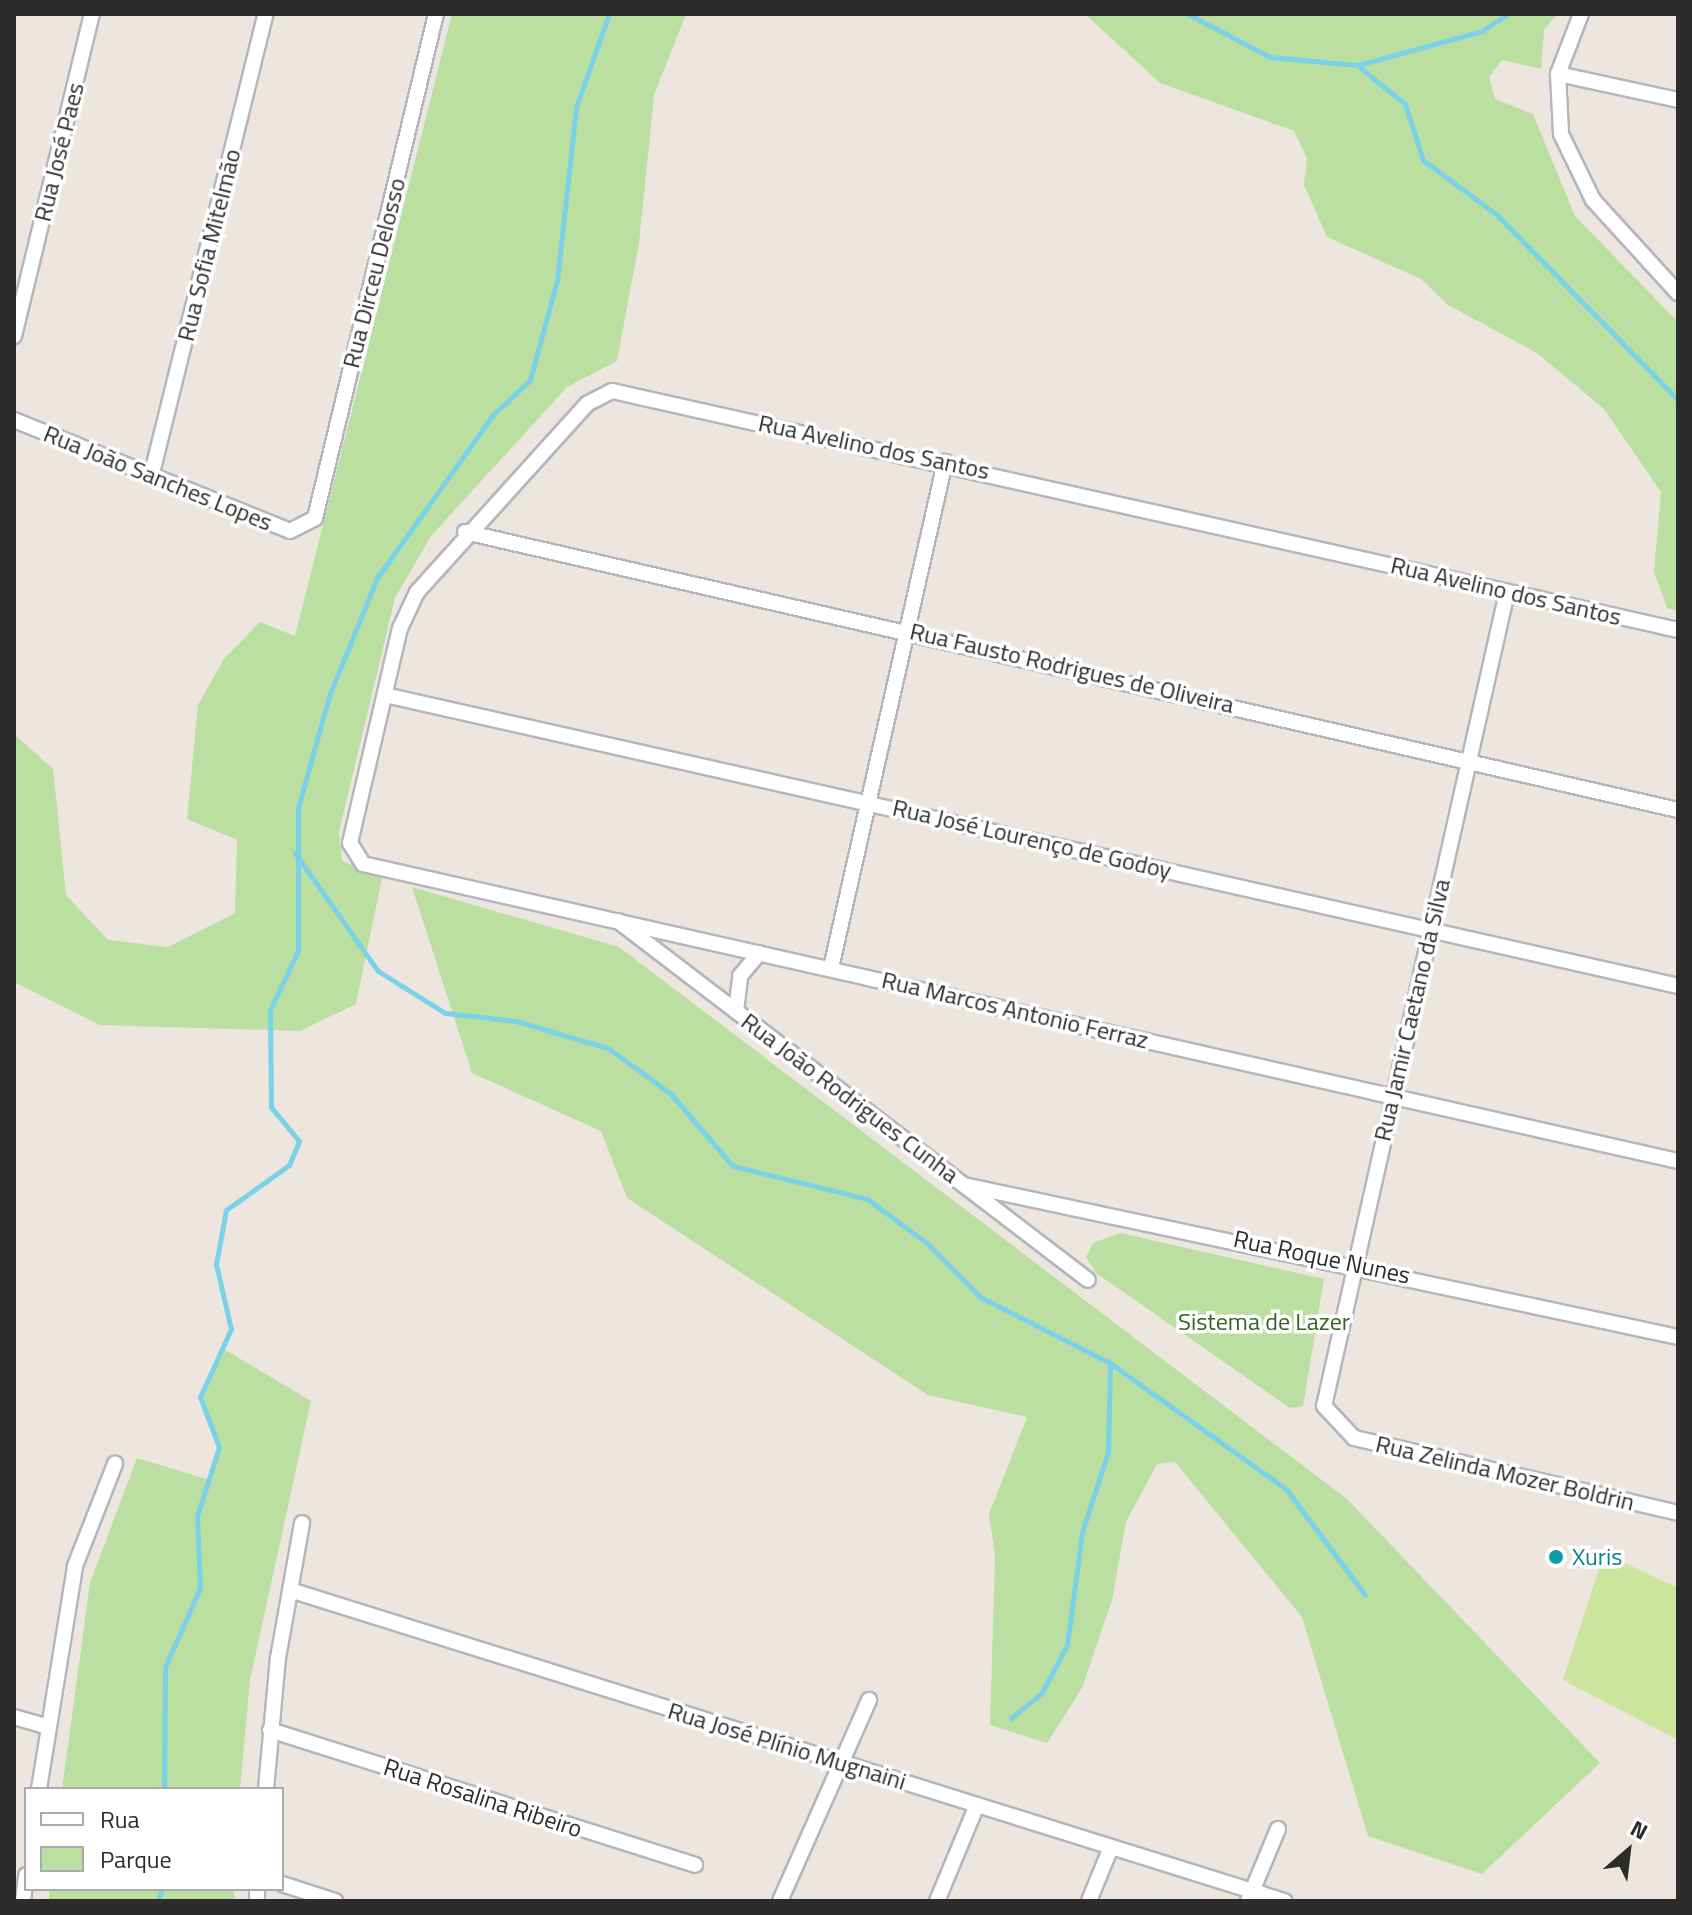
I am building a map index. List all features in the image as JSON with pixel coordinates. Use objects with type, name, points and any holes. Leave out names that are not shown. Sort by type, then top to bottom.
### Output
[{"type":"street","name":"Rua José Paes","points":[[14,336],[92,14]]},
{"type":"street","name":"Rua Sofia Mitelmão","points":[[151,477],[266,14]]},
{"type":"street","name":"Rua Dirceu Delosso","points":[[303,528],[315,518],[436,14]]},
{"type":"street","points":[[1581,14],[1558,74],[1557,116],[1580,178],[1614,227],[1672,281],[1678,293]]},
{"type":"street","points":[[1558,74],[1678,100]]},
{"type":"street","name":"Rua Avelino dos Santos","points":[[354,856],[385,695],[417,592],[465,532],[587,404],[612,391],[945,462],[1678,630]]},
{"type":"street","name":"Rua João Sanches Lopes","points":[[14,420],[290,531],[303,528]]},
{"type":"street","points":[[831,968],[945,462]]},
{"type":"street","name":"Rua Fausto Rodrigues de Oliveira","points":[[465,532],[908,630],[1678,810]]},
{"type":"street","name":"Rua Jamir Caetano da Silva","points":[[1335,1425],[1324,1406],[1507,592]]},
{"type":"street","name":"Rua José Lourenço de Godoy","points":[[385,695],[1678,986]]},
{"type":"street","name":"Rua Marcos Antonio Ferraz","points":[[354,856],[363,864],[612,916],[759,953],[1678,1161]]},
{"type":"street","name":"Rua João Rodrigues Cunha","points":[[612,916],[1088,1280]]},
{"type":"street","points":[[736,1011],[740,976],[759,953]]},
{"type":"street","name":"Rua Roque Nunes","points":[[964,1185],[1354,1263],[1678,1337]]},
{"type":"street","name":"Rua Zelinda Mozer Boldrin","points":[[1335,1425],[1354,1438],[1678,1513]]},
{"type":"street","points":[[39,1787],[75,1566],[115,1464]]},
{"type":"street","points":[[266,1787],[270,1730],[302,1523]]},
{"type":"street","name":"Rua José Plínio Mugnaini","points":[[290,1590],[1111,1847],[1250,1896],[1284,1901]]},
{"type":"street","points":[[780,1901],[869,1700]]},
{"type":"street","points":[[14,1717],[48,1727]]},
{"type":"street","name":"Rua Rosalina Ribeiro","points":[[270,1730],[695,1865]]},
{"type":"street","points":[[937,1901],[977,1805]]},
{"type":"street","points":[[1250,1896],[1278,1829]]},
{"type":"street","points":[[1089,1901],[1111,1847]]},
{"type":"street","points":[[22,1880],[23,1901]]},
{"type":"street","points":[[284,1885],[335,1901]]},
{"type":"green space","points":[[452,14],[686,14],[654,95],[639,243],[617,361],[567,387],[431,536],[395,598],[339,832],[342,861],[382,878],[356,1004],[300,1031],[100,1025],[14,982],[14,734],[53,769],[66,895],[108,940],[168,947],[235,913],[237,840],[187,819],[198,705],[224,659],[260,622],[295,636]]},
{"type":"green space","points":[[1085,14],[1557,14],[1544,30],[1541,69],[1502,60],[1489,77],[1495,99],[1533,114],[1575,216],[1678,322],[1678,611],[1667,608],[1654,572],[1661,492],[1604,409],[1537,353],[1448,305],[1421,279],[1327,237],[1304,185],[1307,158],[1294,131],[1160,83]]},
{"type":"green space","points":[[412,887],[619,947],[1347,1499],[1600,1763],[1482,1874],[1368,1836],[1302,1617],[1175,1462],[1157,1464],[1126,1522],[1112,1600],[1082,1688],[1047,1743],[990,1725],[995,1556],[989,1514],[1027,1417],[928,1395],[627,1198],[601,1131],[472,1073]]},
{"type":"green space","name":"Sistema de Lazer","points":[[1120,1233],[1324,1279],[1303,1406],[1290,1408],[1096,1273],[1086,1257],[1093,1243]]},
{"type":"green space","points":[[222,1348],[311,1401],[250,1680],[240,1787],[62,1787],[90,1583],[137,1458],[210,1480],[219,1446],[200,1397]]},
{"type":"green space","points":[[1604,1553],[1678,1588],[1678,1740],[1563,1680]]},
{"type":"green space","points":[[49,1891],[234,1891],[234,1901],[49,1901]]},
{"type":"waterway","points":[[164,1787],[165,1667],[200,1588],[197,1516],[219,1447],[200,1397],[231,1329],[216,1264],[226,1210],[289,1165],[299,1141],[271,1107],[270,1010],[298,951],[298,808],[329,696],[377,578],[492,416],[530,380],[557,280],[576,107],[609,14]]},
{"type":"waterway","points":[[1188,14],[1270,57],[1357,65],[1405,104],[1423,160],[1497,215],[1678,400]]},
{"type":"waterway","points":[[1358,65],[1482,31],[1507,14]]},
{"type":"waterway","points":[[295,853],[378,971],[445,1013],[516,1021],[608,1048],[671,1094],[733,1166],[867,1199],[928,1244],[980,1297],[1110,1363],[1286,1489],[1365,1595]]},
{"type":"waterway","points":[[1011,1718],[1041,1694],[1067,1645],[1082,1532],[1108,1452],[1110,1363]]},
{"type":"waterway","points":[[158,1901],[161,1891]]},
{"type":"place","name":"Xuris","points":[[1556,1557]]}]
